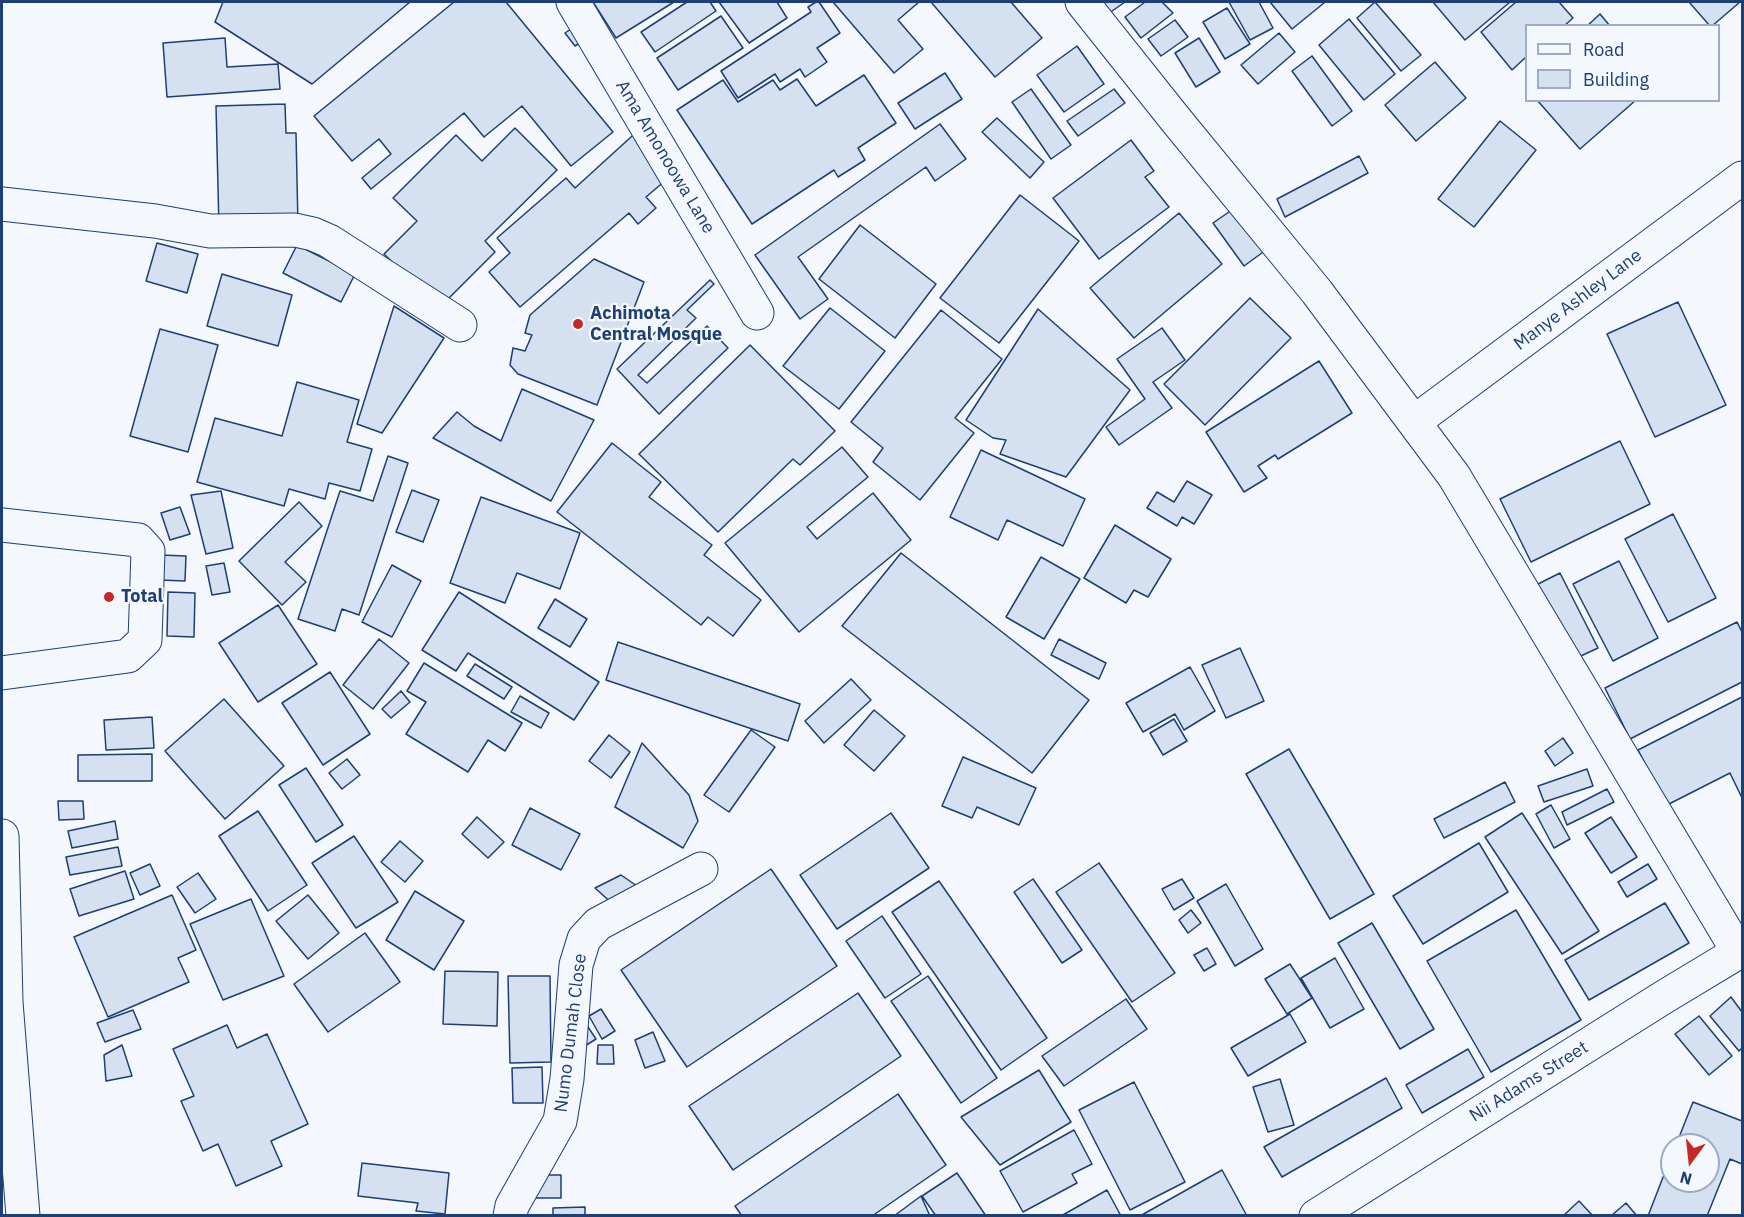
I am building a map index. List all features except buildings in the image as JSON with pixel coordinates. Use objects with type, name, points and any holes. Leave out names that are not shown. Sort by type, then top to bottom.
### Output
[{"type":"main road","name":"Ama Amonoowa Lane","points":[[573,2],[757,313]]},
{"type":"main road","points":[[1082,2],[1317,292],[1454,476],[1741,951]]},
{"type":"main road","name":"Manye Ashley Lane","points":[[1414,422],[1743,178]]},
{"type":"main road","points":[[2,204],[155,221],[210,231],[295,230],[313,234],[329,241],[460,325]]},
{"type":"main road","points":[[2,525],[138,540],[148,551],[145,640],[128,656],[2,674]]},
{"type":"main road","points":[[2,836],[6,1002],[23,1215]]},
{"type":"main road","name":"Numo Dumah Close","points":[[510,1215],[512,1206],[560,1122],[567,1079],[576,965],[584,939],[598,924],[701,869]]},
{"type":"main road","name":"Nii Adams Street","points":[[1316,1215],[1741,951]]},
{"type":"place","name":"Achimota Central Mosque","points":[[578,324]]},
{"type":"place","name":"Total","points":[[109,597]]}]
